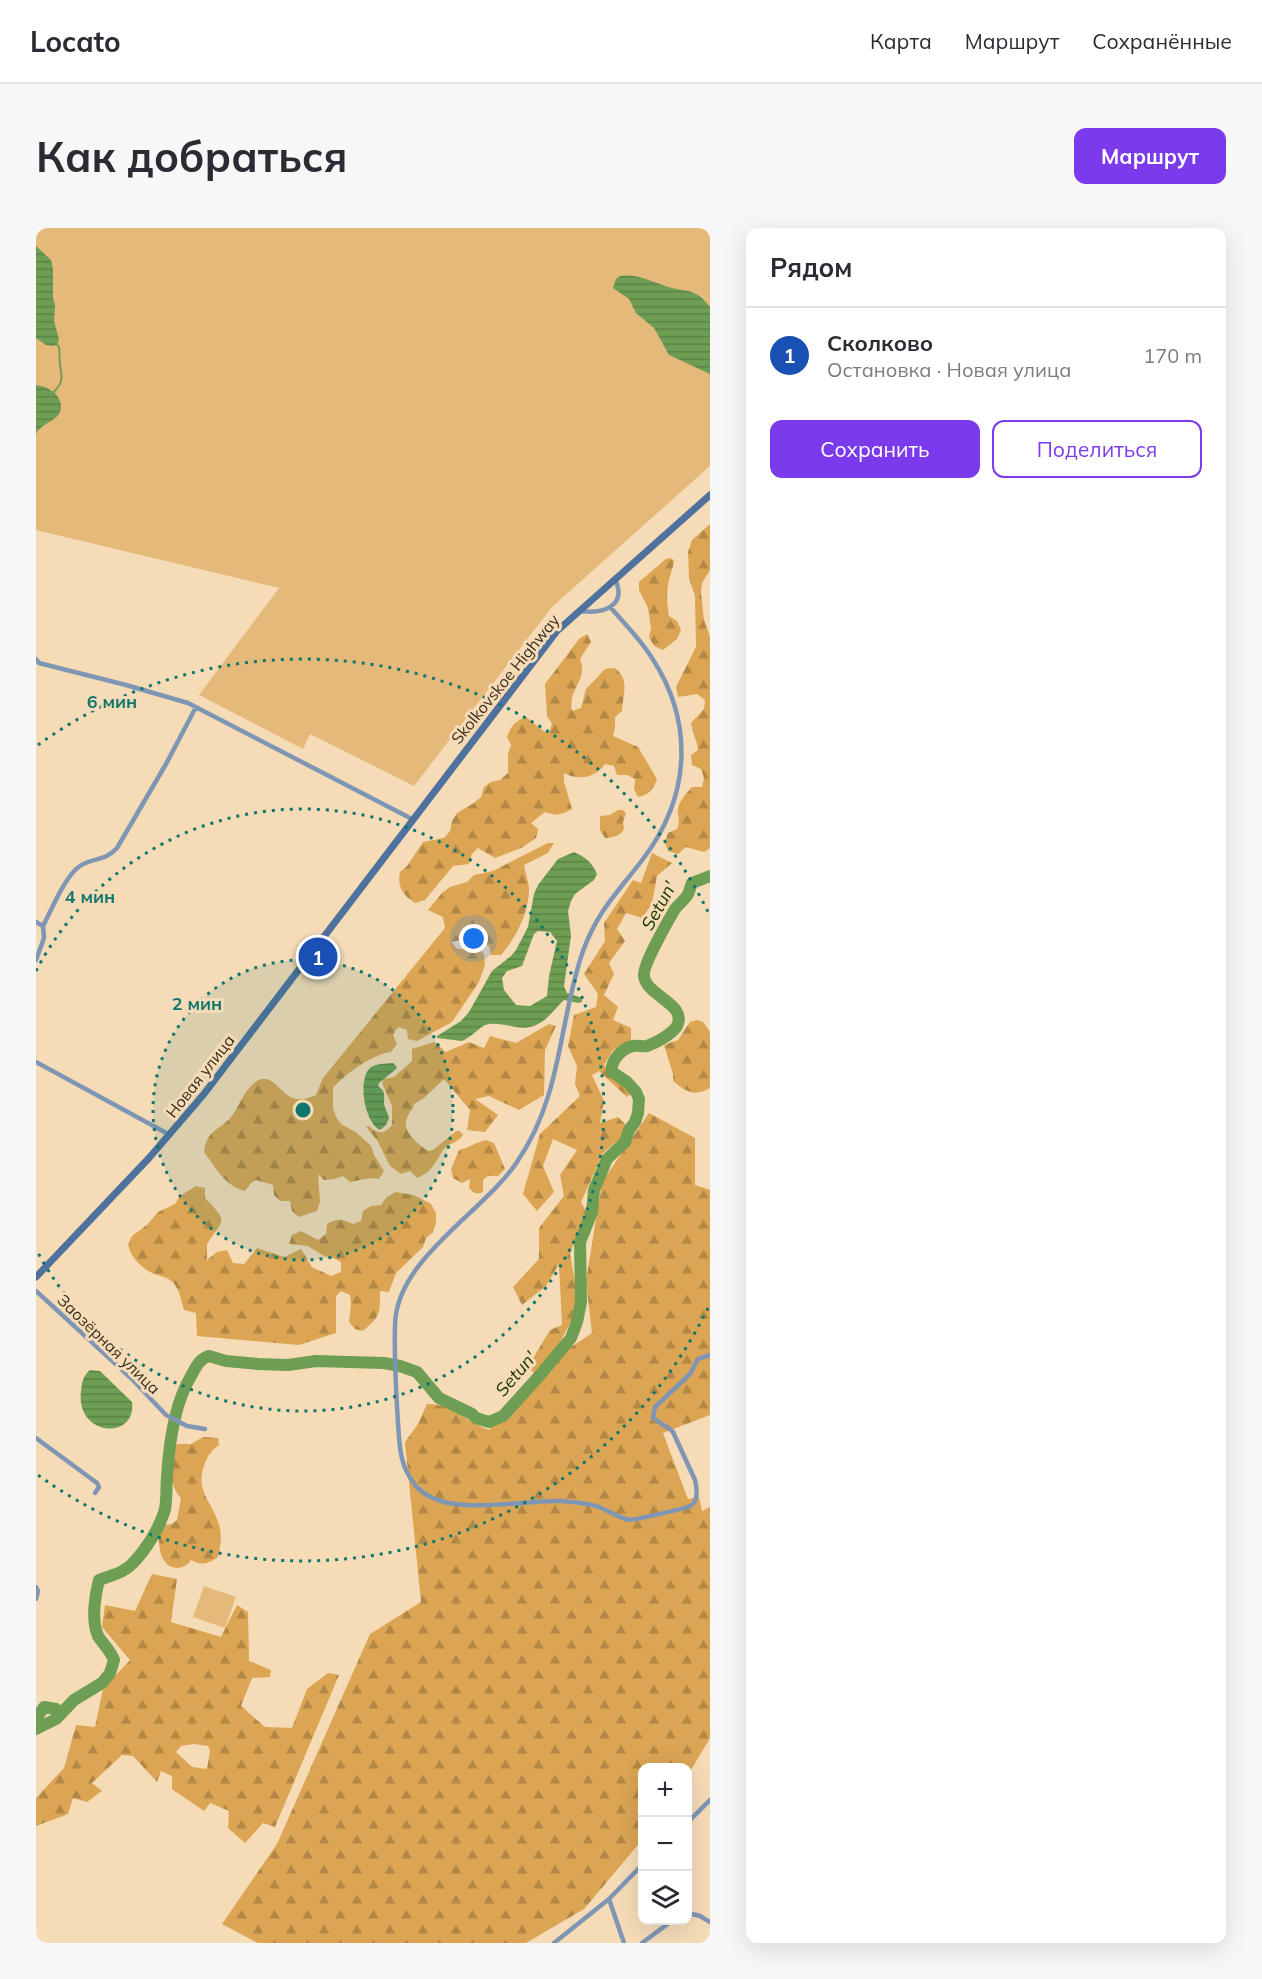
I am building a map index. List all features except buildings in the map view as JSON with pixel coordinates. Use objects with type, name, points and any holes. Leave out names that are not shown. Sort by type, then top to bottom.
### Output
[{"type":"street","name":"Skolkovskoe Highway","points":[[412,819],[557,631],[710,495]]},
{"type":"street","points":[[611,608],[619,592],[615,579]]},
{"type":"street","points":[[579,610],[593,612],[611,608]]},
{"type":"street","points":[[611,608],[651,655],[672,694],[679,715],[682,739],[679,787],[668,819],[643,859],[619,887],[593,927],[583,951],[573,988],[553,1086],[529,1142],[518,1161],[489,1196],[436,1246],[414,1272],[400,1300],[395,1318],[394,1338],[395,1385],[403,1463],[418,1488],[433,1498],[447,1502],[468,1505],[570,1502],[595,1506],[627,1520],[637,1520],[669,1510],[684,1509],[692,1506],[695,1500],[696,1480],[673,1432],[653,1417],[655,1407],[690,1374],[698,1359],[710,1355]]},
{"type":"street","points":[[36,670],[38,661],[196,707],[412,819]]},
{"type":"street","points":[[36,960],[44,938],[43,926],[72,873],[89,862],[107,857],[117,848],[196,707]]},
{"type":"street","name":"Новая улица","points":[[36,1277],[170,1135],[204,1094],[412,819]]},
{"type":"street","points":[[36,922],[43,926]]},
{"type":"street","points":[[36,1062],[170,1135]]},
{"type":"street","name":"Заозёрная улица","points":[[36,1291],[132,1379],[166,1415],[187,1426],[205,1429]]},
{"type":"street","points":[[36,1438],[97,1483],[99,1487],[95,1492]]},
{"type":"street","points":[[36,1587],[38,1592],[36,1599]]},
{"type":"street","points":[[692,1817],[710,1800]]},
{"type":"street","points":[[554,1943],[609,1899],[638,1869]]},
{"type":"street","points":[[609,1899],[624,1943]]},
{"type":"street","points":[[692,1914],[710,1922]]},
{"type":"street","points":[[642,1943],[666,1925]]},
{"type":"shaded area","points":[[36,228],[710,228],[710,466],[552,607],[414,786],[310,734],[303,749],[199,695],[279,588],[36,530]]},
{"type":"shaded area","points":[[36,246],[51,260],[53,269],[54,321],[59,339],[54,346],[46,345],[36,338]]},
{"type":"shaded area","points":[[620,276],[639,277],[690,292],[705,301],[710,307],[710,374],[669,355],[654,328],[636,313],[629,299],[613,288],[616,279]]},
{"type":"shaded area","points":[[36,385],[53,392],[60,401],[61,408],[57,417],[39,429],[36,434]]},
{"type":"shaded area","points":[[574,852],[588,860],[597,874],[594,880],[575,894],[568,911],[571,936],[564,986],[567,993],[582,998],[582,1002],[564,1000],[544,1020],[530,1027],[491,1024],[483,1026],[462,1041],[437,1038],[461,1021],[469,1012],[492,971],[516,950],[528,927],[534,894],[538,885],[558,859]],"holes":[[[538,931],[550,932],[557,941],[547,996],[530,1006],[516,1005],[504,990],[502,978],[507,971],[522,966],[534,934]]]},
{"type":"shaded area","points":[[393,1063],[396,1069],[378,1086],[383,1092],[389,1118],[380,1130],[370,1119],[367,1110],[363,1091],[364,1082],[372,1066]]},
{"type":"shaded area","points":[[90,1370],[100,1371],[132,1402],[131,1415],[125,1423],[116,1428],[96,1425],[87,1418],[82,1406],[81,1391],[83,1379]]},
{"type":"shaded area","points":[[204,1586],[236,1597],[225,1628],[193,1617]]},
{"type":"green space","points":[[710,524],[710,570],[702,583],[701,592],[704,620],[710,637],[710,848],[704,852],[686,847],[678,854],[668,851],[665,842],[668,833],[677,829],[678,809],[682,800],[692,787],[702,787],[704,778],[701,769],[692,765],[691,755],[698,750],[691,723],[704,709],[705,700],[697,694],[678,697],[676,687],[696,647],[695,596],[689,578],[688,552],[692,540]]},
{"type":"green space","points":[[670,558],[674,560],[667,589],[668,612],[669,616],[677,621],[681,630],[677,639],[663,650],[654,646],[649,637],[651,628],[648,608],[639,590],[639,582]]},
{"type":"green space","points":[[587,634],[591,642],[580,659],[582,673],[572,697],[572,711],[581,708],[586,689],[605,669],[615,668],[623,677],[624,687],[622,711],[615,717],[613,736],[638,747],[657,779],[652,789],[638,797],[634,789],[635,779],[627,775],[617,775],[614,766],[605,764],[601,769],[586,777],[575,777],[564,773],[564,782],[572,809],[559,814],[545,812],[531,823],[538,829],[536,838],[521,848],[495,858],[478,848],[472,854],[469,864],[453,866],[425,900],[415,903],[402,890],[399,882],[400,872],[407,866],[423,842],[444,838],[450,831],[457,813],[481,797],[484,787],[500,780],[508,773],[508,754],[511,745],[507,737],[516,722],[526,717],[549,733],[552,724],[547,716],[545,684],[579,639]]},
{"type":"green space","points":[[618,810],[626,813],[623,822],[624,829],[616,836],[605,838],[600,830],[600,816],[610,815]]},
{"type":"green space","points":[[548,843],[554,843],[548,853],[524,865],[529,886],[527,907],[512,941],[501,955],[491,955],[489,946],[480,942],[465,940],[451,942],[458,949],[478,948],[484,954],[485,965],[479,982],[452,1022],[417,1041],[408,1039],[407,1030],[398,1027],[393,1035],[397,1044],[391,1052],[376,1056],[333,1088],[333,1108],[336,1117],[341,1124],[357,1133],[371,1146],[384,1171],[379,1179],[370,1178],[350,1182],[343,1176],[324,1180],[318,1174],[320,1202],[317,1211],[299,1217],[292,1211],[290,1201],[280,1201],[274,1195],[273,1185],[256,1180],[245,1191],[226,1181],[204,1152],[206,1144],[214,1131],[231,1117],[251,1086],[264,1079],[274,1083],[288,1096],[296,1099],[316,1095],[323,1078],[445,928],[443,917],[428,910],[442,893],[450,887],[467,882],[474,875],[493,871]]},
{"type":"green space","points":[[652,853],[672,863],[657,876],[652,904],[642,918],[626,913],[617,929],[625,941],[609,963],[614,974],[604,995],[618,1007],[613,1020],[631,1028],[631,1040],[613,1050],[604,1065],[633,1092],[627,1097],[599,1071],[592,1075],[604,1101],[600,1123],[618,1117],[626,1125],[621,1138],[603,1153],[581,1202],[586,1211],[570,1254],[577,1293],[573,1318],[556,1350],[535,1374],[528,1367],[550,1330],[562,1325],[559,1264],[546,1286],[522,1305],[513,1287],[539,1259],[539,1228],[564,1196],[560,1175],[577,1150],[553,1139],[543,1166],[554,1192],[537,1211],[523,1194],[540,1134],[580,1096],[575,1084],[577,1066],[568,1046],[574,1015],[596,1007],[598,994],[584,974],[605,941],[604,923],[633,880],[641,883]]},
{"type":"green space","points":[[697,1020],[703,1022],[710,1032],[710,1088],[695,1093],[682,1088],[673,1081],[664,1045],[678,1040],[690,1022]]},
{"type":"green space","points":[[549,1024],[556,1026],[545,1050],[544,1095],[519,1110],[489,1096],[475,1099],[498,1115],[485,1132],[467,1130],[470,1110],[444,1079],[414,1104],[407,1118],[406,1128],[412,1137],[428,1151],[433,1150],[456,1131],[460,1131],[463,1135],[443,1150],[430,1170],[422,1176],[417,1178],[410,1171],[401,1174],[390,1166],[377,1140],[366,1127],[369,1126],[380,1132],[392,1125],[392,1106],[382,1083],[384,1079],[394,1077],[412,1061],[412,1049],[434,1042],[446,1052],[469,1042],[484,1048],[490,1036],[516,1043]]},
{"type":"green space","points":[[649,1113],[695,1138],[695,1185],[710,1190],[710,1415],[663,1433],[688,1499],[699,1497],[702,1511],[710,1507],[710,1738],[692,1768],[692,1763],[638,1763],[638,1845],[584,1909],[526,1943],[258,1943],[222,1924],[277,1844],[370,1634],[421,1602],[405,1442],[418,1424],[427,1404],[451,1410],[489,1430],[565,1351],[592,1333],[586,1281],[602,1182]]},
{"type":"green space","points":[[486,1140],[494,1143],[505,1169],[498,1176],[488,1176],[483,1180],[483,1192],[477,1193],[469,1188],[470,1179],[462,1183],[453,1178],[451,1169],[459,1150]]},
{"type":"green space","points":[[196,1186],[205,1188],[205,1198],[221,1217],[220,1225],[207,1244],[207,1260],[217,1252],[227,1250],[233,1263],[244,1264],[257,1248],[284,1257],[301,1249],[312,1267],[331,1276],[341,1272],[341,1262],[324,1256],[308,1246],[289,1244],[292,1235],[301,1231],[318,1240],[326,1234],[327,1224],[337,1220],[353,1224],[361,1221],[363,1211],[371,1206],[381,1205],[395,1192],[414,1195],[431,1204],[436,1213],[436,1223],[423,1247],[396,1273],[389,1292],[380,1291],[378,1314],[363,1331],[355,1329],[349,1322],[350,1295],[341,1291],[336,1296],[336,1333],[299,1345],[197,1336],[196,1313],[184,1310],[176,1286],[168,1279],[140,1265],[131,1254],[128,1245],[132,1236],[147,1225],[158,1212],[175,1204],[180,1196]]},
{"type":"green space","points":[[203,1437],[218,1438],[219,1445],[210,1453],[202,1473],[203,1490],[220,1529],[218,1557],[205,1563],[191,1560],[188,1564],[176,1568],[168,1565],[162,1557],[158,1537],[165,1525],[177,1520],[181,1498],[170,1472],[171,1457],[177,1444],[191,1444]]},
{"type":"green space","points":[[152,1574],[177,1579],[171,1622],[221,1637],[237,1605],[248,1612],[249,1661],[271,1670],[270,1677],[252,1678],[241,1706],[265,1727],[292,1728],[307,1689],[328,1673],[339,1675],[275,1827],[263,1823],[245,1843],[228,1828],[229,1811],[210,1803],[204,1811],[172,1789],[172,1776],[161,1771],[157,1782],[133,1756],[122,1755],[92,1783],[102,1791],[87,1802],[73,1798],[68,1814],[36,1826],[36,1798],[64,1768],[76,1725],[95,1727],[103,1689],[130,1660],[102,1627],[105,1605],[135,1611]],"holes":[[[194,1744],[208,1746],[210,1750],[207,1769],[192,1767],[176,1752],[181,1746]]]},
{"type":"waterway","points":[[54,392],[62,378],[59,347],[56,344]]},
{"type":"waterway","name":"Setun'","points":[[36,1729],[56,1719],[74,1700],[102,1683],[110,1673],[114,1660],[98,1636],[94,1615],[99,1580],[120,1572],[132,1564],[147,1546],[160,1524],[166,1505],[169,1451],[176,1412],[185,1387],[203,1359],[209,1356],[226,1361],[258,1364],[288,1365],[316,1361],[384,1363],[400,1366],[417,1372],[439,1398],[476,1418],[489,1422],[503,1416],[571,1338],[581,1302],[580,1242],[592,1212],[594,1190],[607,1159],[625,1142],[638,1113],[639,1099],[636,1092],[627,1082],[612,1072],[613,1064],[625,1049],[651,1045],[668,1035],[677,1026],[679,1018],[677,1012],[646,983],[645,971],[662,932],[675,909],[688,894],[692,883],[710,876]]},
{"type":"waterway","points":[[36,1729],[38,1716],[44,1707],[56,1709],[60,1713]]},
{"type":"place","name":"Сколково","points":[[318,957]]}]
